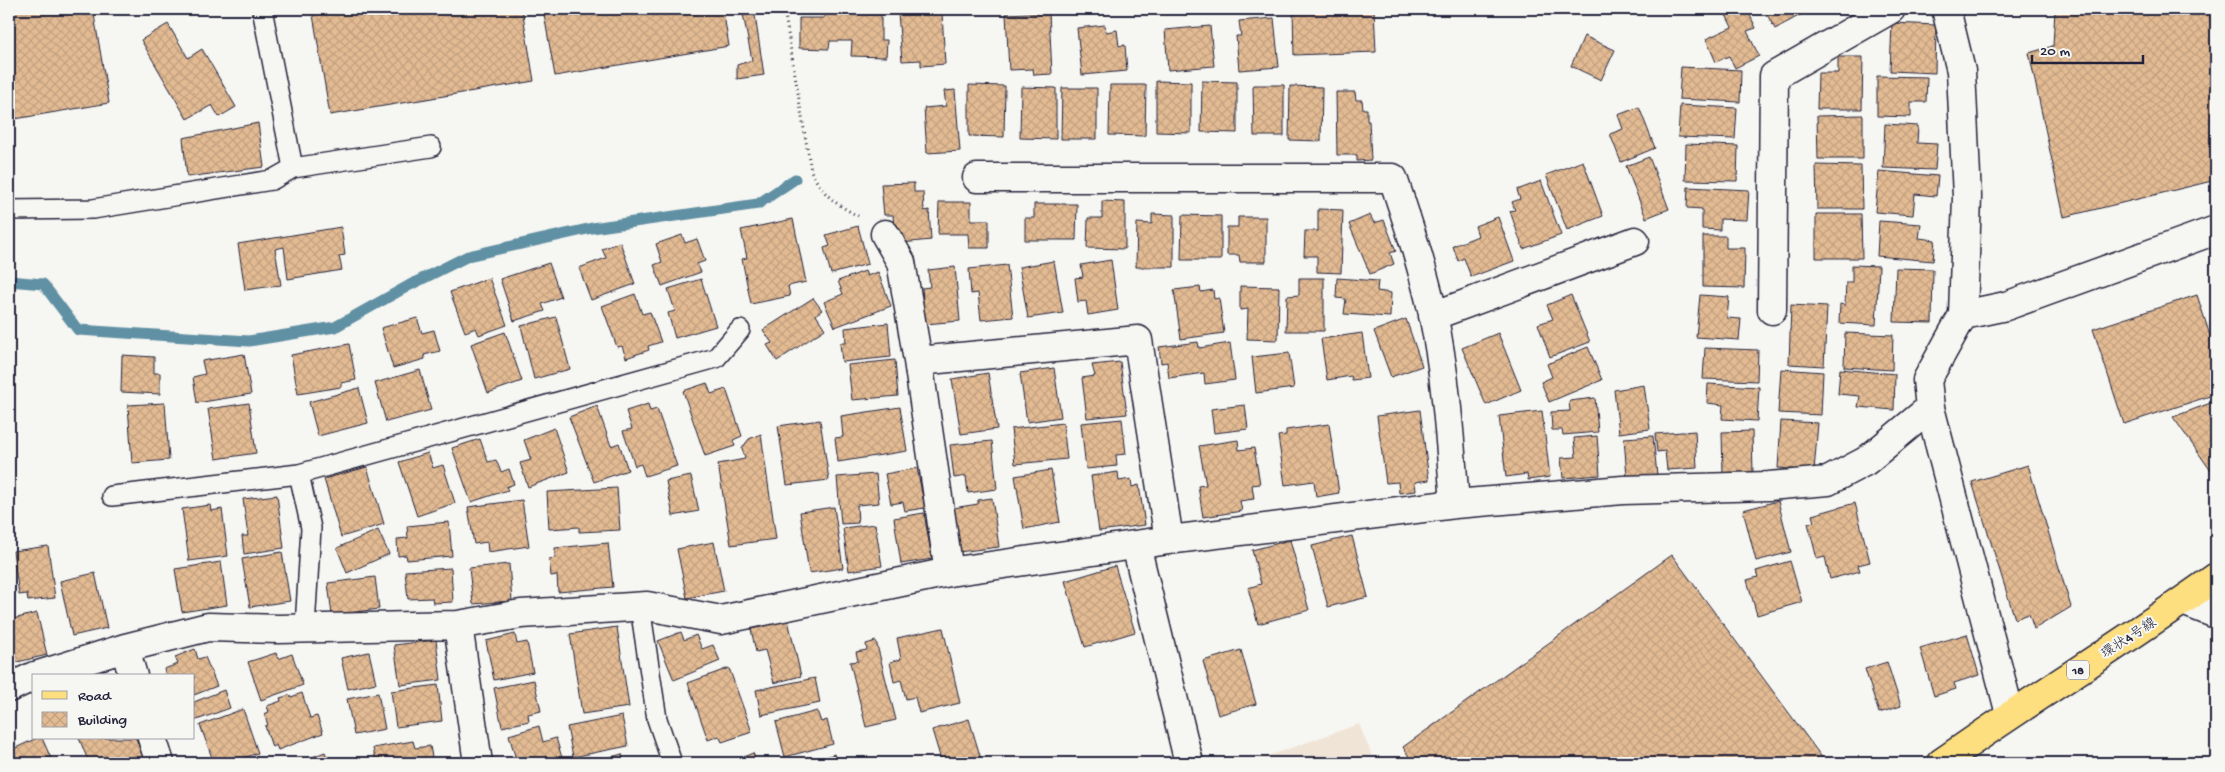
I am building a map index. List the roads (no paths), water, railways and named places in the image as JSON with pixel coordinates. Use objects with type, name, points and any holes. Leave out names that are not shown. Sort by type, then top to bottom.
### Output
[{"type":"main road","name":"環状4号線","points":[[1941,763],[2010,714],[2184,601],[2216,578]]},
{"type":"street","points":[[1772,310],[1774,76],[1891,9]]},
{"type":"street","points":[[1946,9],[1961,72],[1967,197],[1963,315],[1927,380],[1930,408],[2010,714]]},
{"type":"street","points":[[977,178],[1393,178],[1420,259],[1433,316],[1446,398],[1455,504]]},
{"type":"street","points":[[1963,315],[2006,306],[2216,230]]},
{"type":"street","points":[[885,234],[901,262],[918,361],[949,572]]},
{"type":"street","points":[[1433,316],[1636,241]]},
{"type":"street","points":[[918,361],[1138,340],[1169,540]]},
{"type":"street","points":[[40,674],[125,648],[208,627],[279,629],[458,625],[521,614],[648,606],[721,620],[949,572],[1169,540],[1455,504],[1624,490],[1769,486],[1828,480],[1866,461],[1930,408]]},
{"type":"street","points":[[1136,545],[1188,763]]},
{"type":"street","points":[[2184,601],[2216,614]]},
{"type":"street","points":[[458,625],[478,763]]},
{"type":"street","points":[[125,648],[133,674]]},
{"type":"street","points":[[9,688],[32,677]]},
{"type":"street","points":[[153,740],[160,763]]},
{"type":"lane","points":[[262,9],[293,168]]},
{"type":"lane","points":[[9,210],[93,209],[272,180],[293,168],[431,147]]},
{"type":"lane","points":[[112,496],[299,474],[716,358],[740,330]]},
{"type":"lane","points":[[299,474],[312,528],[305,627]]},
{"type":"lane","points":[[640,607],[657,719],[672,763]]},
{"type":"waterway","points":[[9,281],[43,284],[78,330],[249,341],[335,327],[410,285],[468,256],[592,228],[758,204],[795,179]]}]
